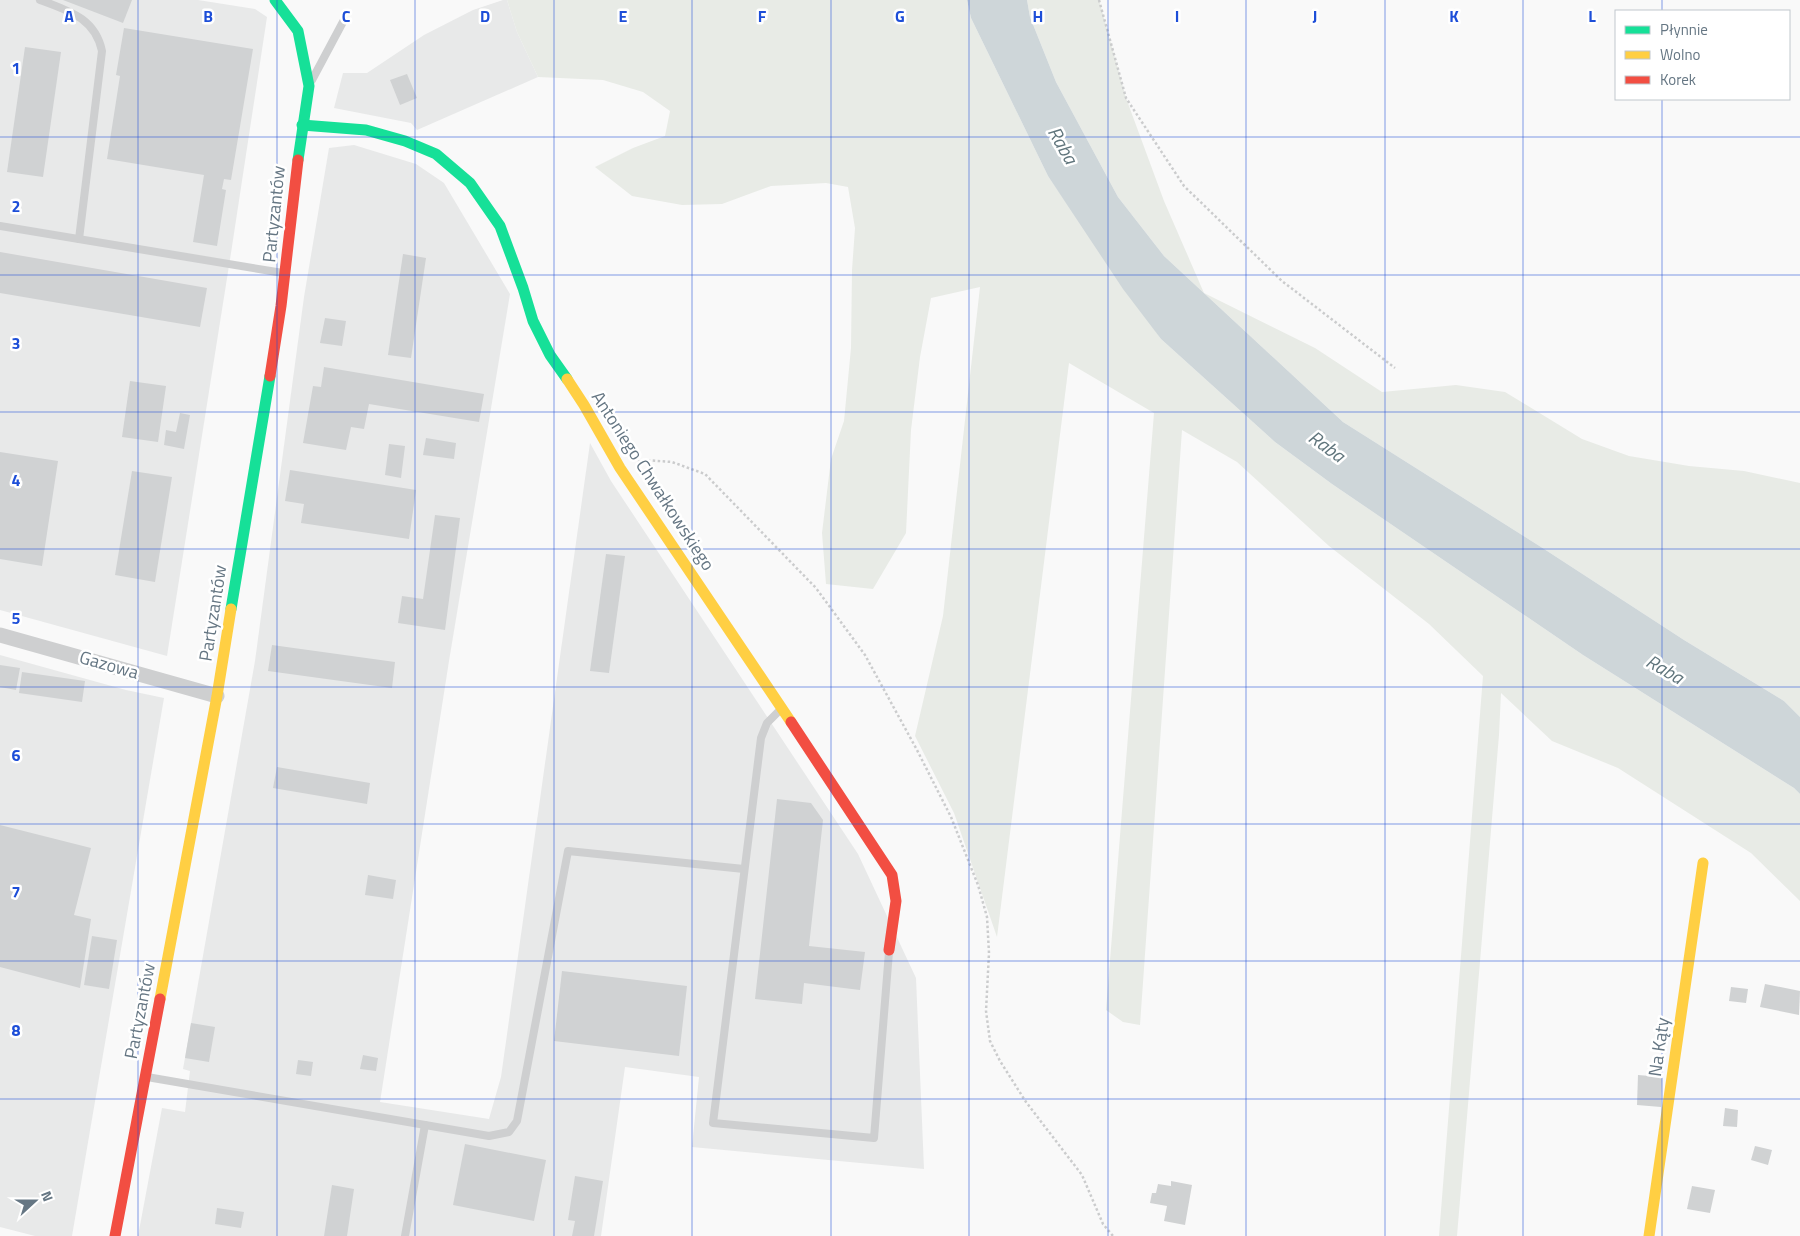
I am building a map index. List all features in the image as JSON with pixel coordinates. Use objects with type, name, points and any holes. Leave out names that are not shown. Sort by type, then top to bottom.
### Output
[{"type":"street","name":"Partyzantów","points":[[115,1236],[217,696],[281,306],[302,125],[309,86],[298,31],[275,0]]},
{"type":"street","name":"Antoniego Chwałkowskiego","points":[[302,125],[366,130],[405,140],[436,154],[470,183],[500,226],[523,288],[533,322],[550,355],[584,405],[620,468],[782,707],[892,875],[896,901],[889,950]]},
{"type":"street","name":"Gazowa","points":[[0,635],[217,696]]},
{"type":"street","name":"Na Kąty","points":[[1649,1236],[1703,864]]},
{"type":"lane","points":[[40,0],[68,11],[88,24],[99,38],[102,52],[79,239]]},
{"type":"lane","points":[[309,86],[344,20]]},
{"type":"lane","points":[[0,226],[285,273]]},
{"type":"lane","points":[[782,707],[767,723],[761,738],[713,1123],[874,1138],[889,950]]},
{"type":"lane","points":[[145,1076],[489,1136],[509,1132],[516,1121],[568,851],[744,869]]},
{"type":"lane","points":[[405,1236],[425,1125]]},
{"type":"path","points":[[1099,0],[1126,98],[1184,186],[1282,281],[1395,368]]},
{"type":"path","points":[[620,468],[645,460],[672,462],[705,474],[816,588],[865,655],[951,817],[978,885],[986,917],[989,944],[986,1011],[990,1041],[1000,1061],[1026,1102],[1082,1175],[1103,1224],[1113,1236]]},
{"type":"shaded area","points":[[0,0],[198,0],[255,9],[267,17],[167,656],[0,610]]},
{"type":"shaded area","points":[[507,0],[517,32],[538,77],[417,130],[411,123],[334,108],[343,73],[367,73],[424,35],[473,10]]},
{"type":"shaded area","points":[[507,0],[967,0],[971,18],[1048,176],[1161,339],[1275,442],[1332,484],[1583,655],[1794,788],[1800,794],[1800,901],[1751,853],[1618,768],[1552,741],[1501,693],[1457,1236],[1439,1236],[1483,676],[1429,624],[1329,546],[1237,462],[1182,430],[1140,1025],[1123,1022],[1106,1010],[1154,413],[1069,363],[997,937],[954,813],[915,736],[943,616],[980,287],[931,298],[920,357],[911,430],[906,533],[873,589],[826,584],[822,533],[831,459],[844,421],[851,348],[852,270],[855,228],[848,187],[826,183],[771,186],[722,204],[682,205],[632,196],[595,167],[633,148],[665,136],[670,111],[643,92],[603,80],[538,77],[517,32]]},
{"type":"shaded area","points":[[1027,0],[1099,0],[1126,98],[1164,201],[1204,293],[1315,348],[1382,392],[1456,385],[1505,392],[1582,439],[1629,456],[1689,466],[1744,471],[1800,483],[1800,717],[1784,701],[1684,640],[1343,422],[1164,256],[1118,197],[1056,82],[1030,17]]},
{"type":"shaded area","points":[[354,145],[416,164],[444,183],[510,294],[449,661],[380,1102],[489,1119],[501,1077],[590,443],[611,481],[858,854],[916,978],[924,1169],[692,1147],[699,1077],[625,1067],[601,1236],[138,1236],[162,1108],[185,1112],[190,1071],[183,1069],[255,661],[304,297],[329,148]]},
{"type":"shaded area","points":[[0,655],[126,690],[164,698],[72,1236],[35,1236],[0,1227]]},
{"type":"water","name":"Raba","points":[[967,0],[1027,0],[1030,17],[1056,82],[1118,197],[1164,256],[1343,422],[1684,640],[1784,701],[1800,717],[1800,794],[1794,788],[1583,655],[1332,484],[1275,442],[1161,339],[1123,289],[1048,176],[971,18]]},
{"type":"building","points":[[63,0],[132,0],[123,23]]},
{"type":"building","points":[[124,28],[253,49],[231,180],[224,179],[222,189],[226,190],[217,246],[193,242],[204,175],[107,159],[120,76],[116,75]]},
{"type":"building","points":[[25,47],[61,52],[43,177],[7,172]]},
{"type":"building","points":[[407,74],[417,98],[400,105],[390,80]]},
{"type":"building","points":[[0,252],[207,288],[200,327],[0,293]]},
{"type":"building","points":[[403,254],[426,258],[411,358],[388,355]]},
{"type":"building","points":[[325,318],[346,321],[342,346],[320,343]]},
{"type":"building","points":[[324,367],[484,394],[479,422],[369,404],[364,429],[351,427],[346,450],[303,443],[313,386],[321,387]]},
{"type":"building","points":[[130,381],[166,386],[158,442],[122,437]]},
{"type":"building","points":[[180,413],[190,415],[184,449],[164,445],[166,430],[176,432]]},
{"type":"building","points":[[426,438],[456,443],[454,459],[423,455]]},
{"type":"building","points":[[389,444],[405,446],[401,478],[385,475]]},
{"type":"building","points":[[0,452],[58,461],[42,566],[0,559]]},
{"type":"building","points":[[290,470],[416,490],[409,539],[301,523],[304,504],[285,501]]},
{"type":"building","points":[[132,471],[172,477],[155,582],[115,575]]},
{"type":"building","points":[[435,515],[460,518],[445,630],[398,623],[402,596],[423,599]]},
{"type":"building","points":[[606,554],[625,556],[609,673],[590,671]]},
{"type":"building","points":[[272,645],[395,662],[392,688],[268,671]]},
{"type":"building","points":[[0,665],[20,668],[16,690],[0,687]]},
{"type":"building","points":[[22,672],[85,681],[82,702],[19,693]]},
{"type":"building","points":[[277,767],[370,783],[367,804],[273,788]]},
{"type":"building","points":[[777,799],[811,803],[823,820],[809,946],[865,952],[860,990],[804,983],[802,1004],[755,999]]},
{"type":"building","points":[[0,825],[91,848],[74,915],[91,919],[80,988],[0,967]]},
{"type":"building","points":[[368,875],[396,880],[393,899],[365,895]]},
{"type":"building","points":[[92,936],[117,940],[109,989],[84,985]]},
{"type":"building","points":[[562,971],[687,986],[679,1056],[554,1041]]},
{"type":"building","points":[[1765,984],[1800,991],[1799,1015],[1760,1007]]},
{"type":"building","points":[[1731,987],[1748,989],[1746,1003],[1729,1001]]},
{"type":"building","points":[[191,1023],[215,1027],[209,1062],[185,1058]]},
{"type":"building","points":[[363,1055],[378,1058],[376,1071],[360,1069]]},
{"type":"building","points":[[298,1060],[313,1062],[311,1076],[296,1074]]},
{"type":"building","points":[[1638,1075],[1662,1077],[1661,1107],[1637,1105]]},
{"type":"building","points":[[1725,1108],[1738,1110],[1737,1127],[1723,1126]]},
{"type":"building","points":[[465,1144],[546,1160],[534,1221],[453,1205]]},
{"type":"building","points":[[1755,1146],[1772,1150],[1768,1165],[1751,1160]]},
{"type":"building","points":[[575,1176],[603,1181],[594,1236],[572,1236],[575,1221],[568,1220]]},
{"type":"building","points":[[1171,1181],[1192,1185],[1185,1225],[1164,1221],[1167,1206],[1150,1203],[1152,1193],[1156,1193],[1158,1184],[1171,1186]]},
{"type":"building","points":[[332,1185],[354,1189],[347,1236],[324,1236]]},
{"type":"building","points":[[1692,1186],[1715,1190],[1710,1213],[1687,1209]]},
{"type":"building","points":[[217,1208],[244,1212],[241,1228],[215,1224]]},
{"type":"traffic: fast","points":[[275,0],[298,31],[309,86],[298,160]]},
{"type":"traffic: fast","points":[[302,125],[366,130],[405,141],[436,154],[470,183],[500,226],[533,321],[550,355],[567,379]]},
{"type":"traffic: fast","points":[[231,609],[270,376]]},
{"type":"traffic: slow","points":[[567,379],[620,468],[791,722]]},
{"type":"traffic: slow","points":[[160,999],[217,696],[231,609]]},
{"type":"traffic: slow","points":[[1649,1236],[1703,863]]},
{"type":"traffic: jam","points":[[270,376],[281,306],[298,160]]},
{"type":"traffic: jam","points":[[791,722],[892,875],[896,901],[889,950]]},
{"type":"traffic: jam","points":[[115,1236],[160,999]]}]
